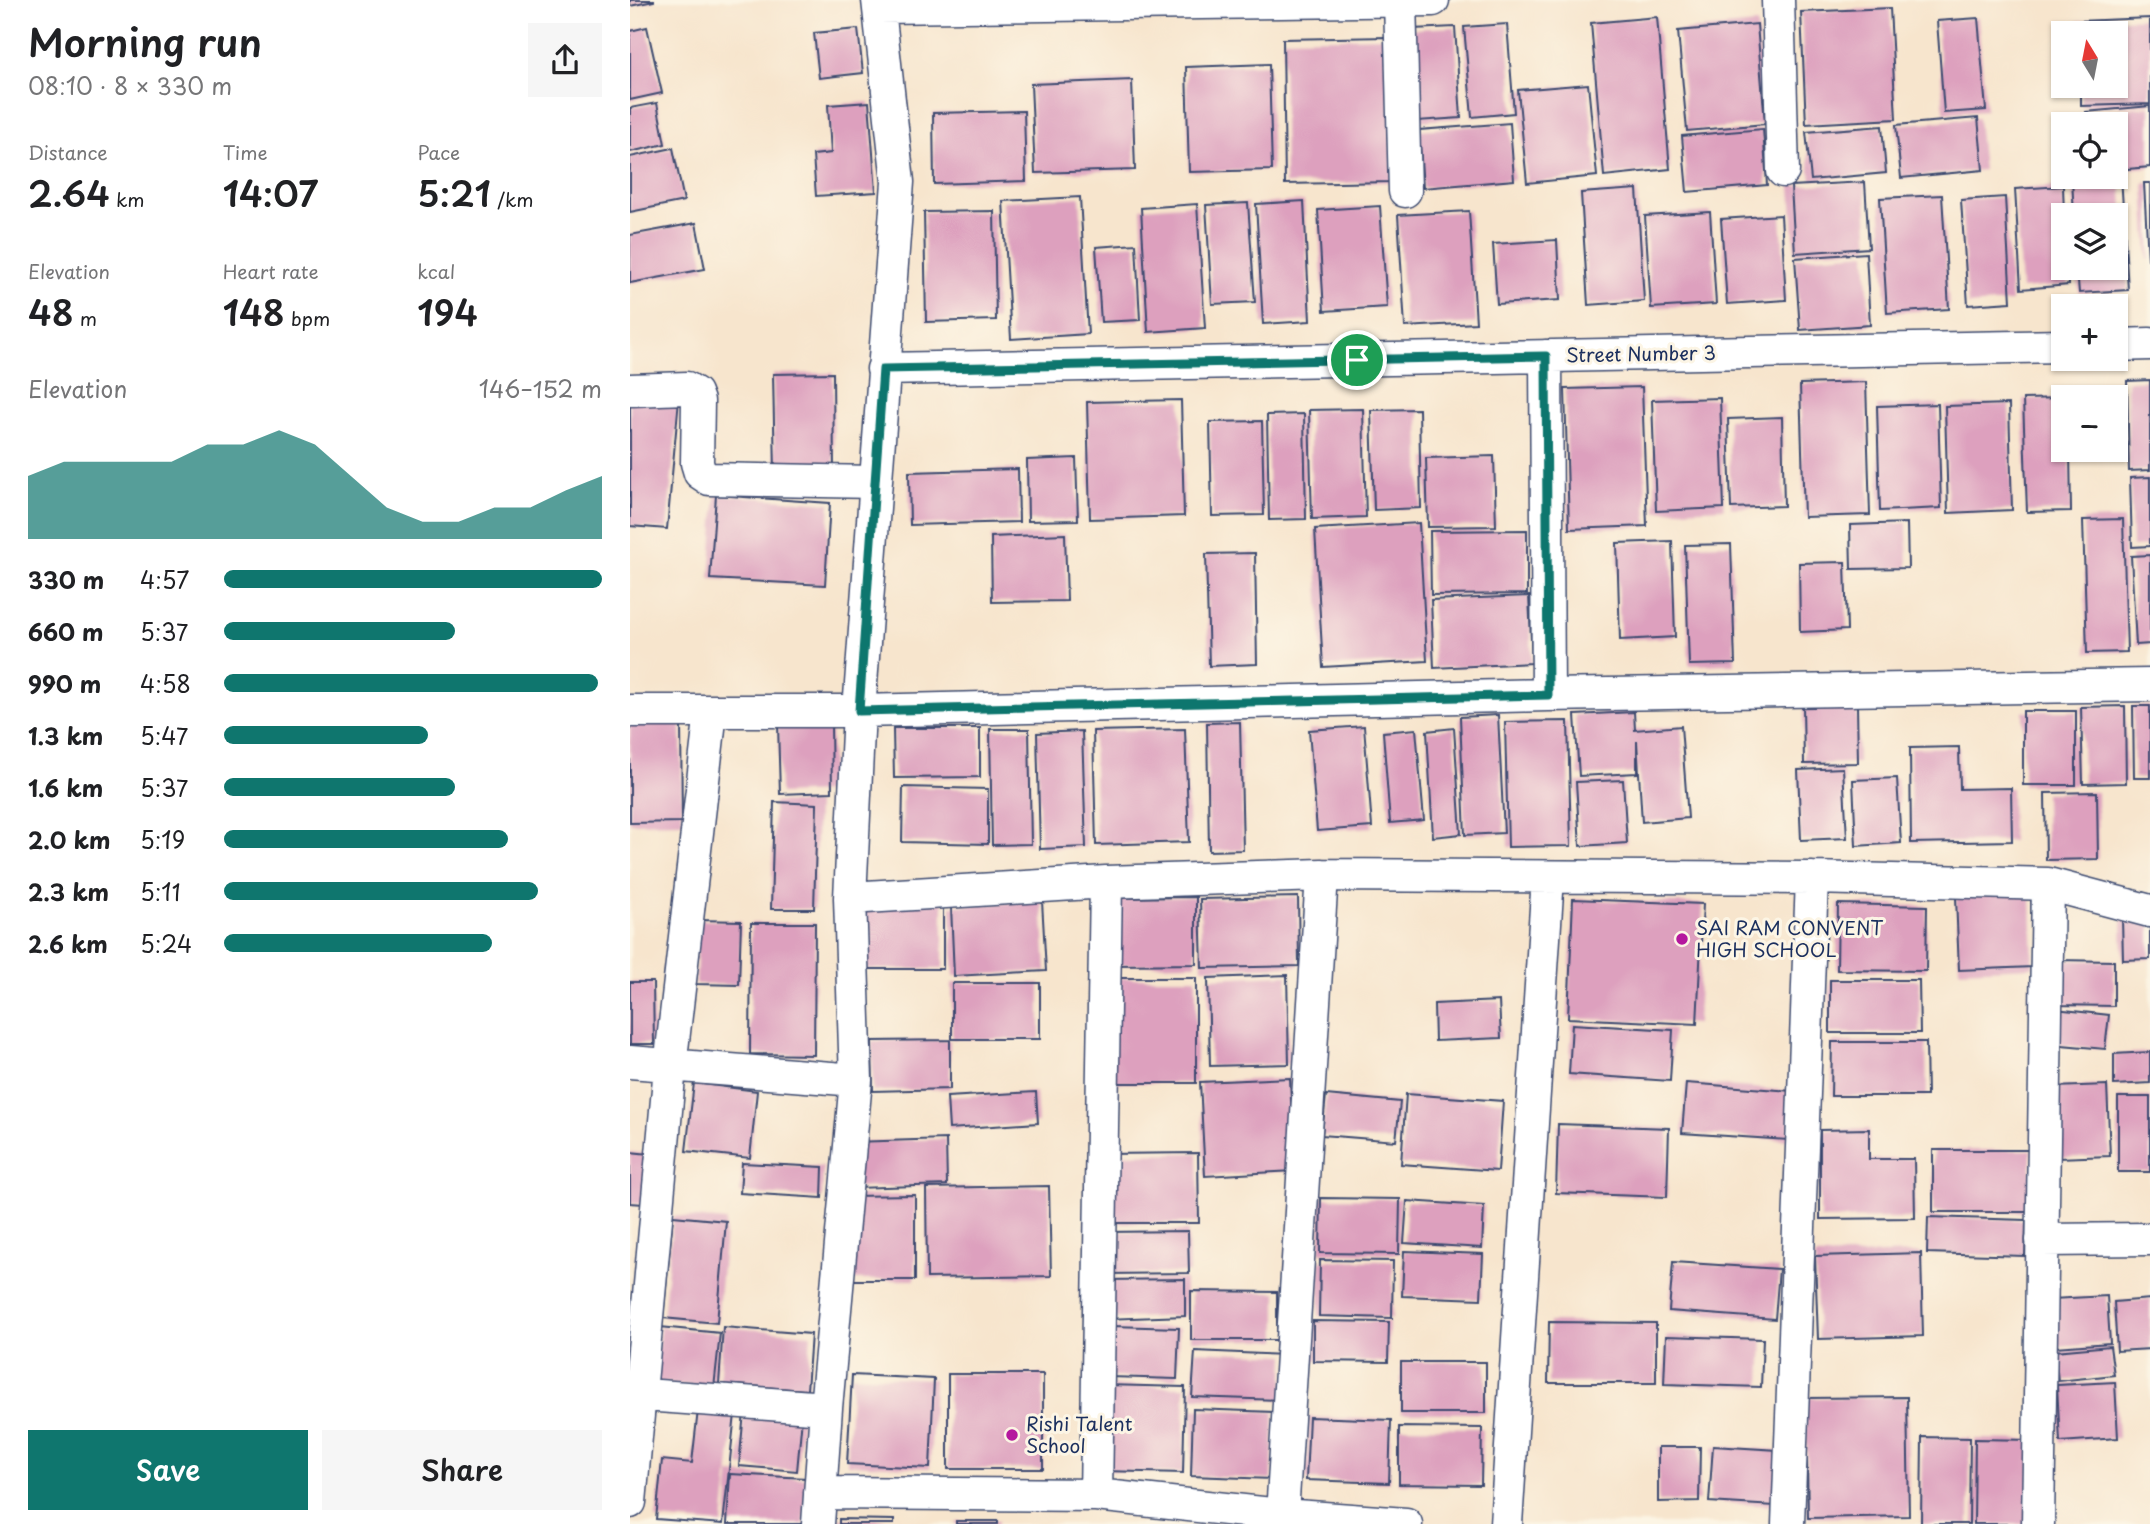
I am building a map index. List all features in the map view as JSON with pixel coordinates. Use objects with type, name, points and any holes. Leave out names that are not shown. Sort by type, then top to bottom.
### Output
[{"type":"street","points":[[1400,0],[1405,191]]},
{"type":"street","points":[[818,1524],[856,1080],[850,898],[859,711],[898,182],[879,4],[1433,0]]},
{"type":"street","points":[[1778,0],[1783,171]]},
{"type":"street","points":[[2128,345],[2150,344]]},
{"type":"street","name":"Street Number 3","points":[[883,369],[2051,346]]},
{"type":"street","points":[[1546,356],[1548,695]]},
{"type":"street","points":[[630,390],[687,388],[695,393],[698,401],[697,463],[700,473],[709,479],[875,482]]},
{"type":"street","points":[[630,711],[859,711],[1548,695],[2150,685]]},
{"type":"street","points":[[630,1502],[636,1395],[711,712]]},
{"type":"street","points":[[850,898],[1106,882],[1322,875],[1812,878],[2048,884],[2150,911]]},
{"type":"street","points":[[1282,1515],[1322,875]]},
{"type":"street","points":[[1506,1524],[1548,877]]},
{"type":"street","points":[[1788,1524],[1812,878]]},
{"type":"street","points":[[1096,1494],[1106,882]]},
{"type":"street","points":[[2038,1524],[2048,884]]},
{"type":"street","points":[[630,1062],[856,1080]]},
{"type":"street","points":[[2042,1240],[2150,1239]]},
{"type":"street","points":[[636,1395],[826,1408]]},
{"type":"street","points":[[820,1493],[1096,1494],[1282,1515],[1406,1524]]},
{"type":"building","points":[[630,0],[654,0],[654,1],[630,6]]},
{"type":"building","points":[[1890,8],[1896,119],[1806,124],[1801,12]]},
{"type":"building","points":[[1657,17],[1670,169],[1604,176],[1591,23]]},
{"type":"building","points":[[1978,18],[1986,110],[1944,113],[1937,21]]},
{"type":"building","points":[[2150,18],[2150,104],[2081,106],[2081,98],[2128,98],[2128,21],[2078,21]]},
{"type":"building","points":[[1507,24],[1514,113],[1472,117],[1464,27]]},
{"type":"building","points":[[1757,24],[1765,124],[1687,131],[1678,31]]},
{"type":"building","points":[[647,27],[662,93],[630,100],[630,31]]},
{"type":"building","points":[[1455,27],[1461,118],[1417,121],[1412,29]]},
{"type":"building","points":[[858,29],[863,73],[819,78],[814,33]]},
{"type":"building","points":[[1388,37],[1392,182],[1285,184],[1283,39]]},
{"type":"building","points":[[1269,64],[1272,170],[1189,172],[1186,67]]},
{"type":"building","points":[[1132,80],[1135,170],[1035,173],[1031,84]]},
{"type":"building","points":[[1588,84],[1597,176],[1527,183],[1518,90]]},
{"type":"building","points":[[869,102],[876,192],[816,196],[813,155],[831,153],[828,105]]},
{"type":"building","points":[[657,103],[665,144],[630,152],[630,108]]},
{"type":"building","points":[[2150,106],[2150,167],[2128,169],[2128,112],[2086,112]]},
{"type":"building","points":[[1024,111],[1026,181],[934,184],[933,113]]},
{"type":"building","points":[[1978,118],[1983,170],[1901,178],[1896,125]]},
{"type":"building","points":[[1510,123],[1514,180],[1423,188],[1419,130]]},
{"type":"building","points":[[1882,126],[1886,173],[1811,180],[1806,132]]},
{"type":"building","points":[[1763,129],[1767,185],[1687,192],[1682,136]]},
{"type":"building","points":[[673,148],[684,201],[630,212],[630,157]]},
{"type":"building","points":[[1865,182],[1869,248],[1795,253],[1791,186]]},
{"type":"building","points":[[2144,183],[2150,183],[2150,259],[2148,259]]},
{"type":"building","points":[[2051,187],[2051,189],[2063,189],[2064,203],[2051,203],[2051,280],[2069,280],[2069,285],[2021,289],[2015,189]]},
{"type":"building","points":[[1637,189],[1644,301],[1588,305],[1581,193]]},
{"type":"building","points":[[2073,189],[2122,189],[2123,203],[2073,203]]},
{"type":"building","points":[[1942,195],[1949,309],[1887,313],[1880,198]]},
{"type":"building","points":[[1080,197],[1088,334],[1011,339],[1003,201]]},
{"type":"building","points":[[2005,197],[2011,302],[1968,305],[1961,200]]},
{"type":"building","points":[[1304,201],[1310,321],[1263,324],[1256,204]]},
{"type":"building","points":[[1248,203],[1255,302],[1212,304],[1206,205]]},
{"type":"building","points":[[1197,204],[1205,328],[1148,332],[1141,208]]},
{"type":"building","points":[[1380,206],[1387,307],[1324,311],[1318,210]]},
{"type":"building","points":[[994,211],[996,320],[926,322],[924,212]]},
{"type":"building","points":[[1469,211],[1476,323],[1405,327],[1398,215]]},
{"type":"building","points":[[1710,212],[1716,304],[1651,308],[1645,216]]},
{"type":"building","points":[[1781,215],[1786,300],[1727,304],[1721,219]]},
{"type":"building","points":[[696,223],[705,269],[630,283],[630,235]]},
{"type":"building","points":[[1557,240],[1560,300],[1497,304],[1493,244]]},
{"type":"building","points":[[1136,244],[1140,320],[1101,322],[1096,247]]},
{"type":"building","points":[[1866,253],[1870,325],[1800,330],[1795,258]]},
{"type":"building","points":[[2078,280],[2127,280],[2128,290],[2079,293]]},
{"type":"building","points":[[833,373],[834,472],[775,473],[773,374]]},
{"type":"building","points":[[2150,380],[2150,470],[2129,471],[2127,381]]},
{"type":"building","points":[[1866,382],[1870,515],[1804,517],[1800,384]]},
{"type":"building","points":[[1642,387],[1647,526],[1569,529],[1565,389]]},
{"type":"building","points":[[630,395],[679,399],[667,529],[630,526]]},
{"type":"building","points":[[1720,398],[1724,508],[1656,511],[1652,400]]},
{"type":"building","points":[[2051,398],[2051,462],[2070,462],[2071,511],[2027,512],[2023,399]]},
{"type":"building","points":[[1181,400],[1184,516],[1090,519],[1087,402]]},
{"type":"building","points":[[1938,404],[1941,508],[1880,511],[1877,406]]},
{"type":"building","points":[[2009,404],[2012,510],[1948,513],[1945,406]]},
{"type":"building","points":[[1363,409],[1366,517],[1312,519],[1309,410]]},
{"type":"building","points":[[1419,409],[1421,508],[1374,510],[1371,410]]},
{"type":"building","points":[[1304,414],[1306,519],[1269,520],[1267,415]]},
{"type":"building","points":[[1782,417],[1784,506],[1731,508],[1728,419]]},
{"type":"building","points":[[1262,421],[1264,515],[1212,516],[1210,422]]},
{"type":"building","points":[[1494,456],[1496,526],[1428,527],[1426,458]]},
{"type":"building","points":[[1076,458],[1078,520],[1028,521],[1027,460]]},
{"type":"building","points":[[1018,469],[1019,522],[910,525],[909,472]]},
{"type":"building","points":[[2150,477],[2150,546],[2132,547],[2130,478]]},
{"type":"building","points":[[716,495],[830,503],[825,585],[710,579]]},
{"type":"building","points":[[2123,519],[2127,652],[2087,653],[2083,520]]},
{"type":"building","points":[[1419,523],[1427,661],[1323,667],[1315,529]]},
{"type":"building","points":[[1907,523],[1908,568],[1851,569],[1850,525]]},
{"type":"building","points":[[1527,530],[1527,594],[1431,595],[1430,531]]},
{"type":"building","points":[[1065,534],[1067,601],[992,602],[991,537]]},
{"type":"building","points":[[1672,541],[1675,637],[1620,640],[1617,543]]},
{"type":"building","points":[[1731,544],[1735,664],[1689,665],[1685,545]]},
{"type":"building","points":[[1255,553],[1257,664],[1209,666],[1206,554]]},
{"type":"building","points":[[2150,555],[2150,644],[2136,645],[2131,556]]},
{"type":"building","points":[[1845,562],[1847,630],[1800,632],[1799,563]]},
{"type":"building","points":[[1529,596],[1532,663],[1434,668],[1431,600]]},
{"type":"building","points":[[1803,705],[1857,705],[1858,763],[1804,764]]},
{"type":"building","points":[[2125,706],[2126,783],[2083,784],[2081,707]]},
{"type":"building","points":[[2133,706],[2150,706],[2150,778],[2134,778]]},
{"type":"building","points":[[2023,711],[2076,711],[2076,785],[2023,785]]},
{"type":"building","points":[[1634,712],[1635,730],[1681,726],[1688,818],[1642,822],[1637,741],[1637,773],[1579,776],[1575,715]]},
{"type":"building","points":[[1498,715],[1504,833],[1465,835],[1460,717]]},
{"type":"building","points":[[1568,721],[1571,846],[1508,847],[1505,722]]},
{"type":"building","points":[[630,722],[681,722],[682,822],[630,823]]},
{"type":"building","points":[[1240,722],[1243,850],[1209,851],[1207,723]]},
{"type":"building","points":[[831,723],[832,792],[780,794],[778,724]]},
{"type":"building","points":[[1364,726],[1372,827],[1317,831],[1309,730]]},
{"type":"building","points":[[893,728],[980,728],[980,777],[894,778]]},
{"type":"building","points":[[1454,728],[1461,834],[1433,837],[1427,731]]},
{"type":"building","points":[[990,729],[1029,729],[1031,844],[992,845]]},
{"type":"building","points":[[1185,729],[1189,842],[1096,845],[1093,731]]},
{"type":"building","points":[[1416,729],[1424,820],[1390,823],[1383,732]]},
{"type":"building","points":[[1082,731],[1086,847],[1040,849],[1037,733]]},
{"type":"building","points":[[1959,747],[1960,789],[2011,788],[2012,841],[1911,843],[1910,748]]},
{"type":"building","points":[[1843,768],[1847,838],[1801,840],[1798,770]]},
{"type":"building","points":[[1897,778],[1901,843],[1856,846],[1853,780]]},
{"type":"building","points":[[1623,780],[1627,843],[1580,846],[1576,782]]},
{"type":"building","points":[[903,787],[988,789],[988,844],[902,842]]},
{"type":"building","points":[[2097,792],[2098,859],[2046,860],[2045,793]]},
{"type":"building","points":[[774,802],[817,804],[814,909],[771,909]]},
{"type":"building","points":[[2031,894],[2033,967],[1959,970],[1956,897]]},
{"type":"building","points":[[1196,897],[1196,964],[1115,965],[1114,898]]},
{"type":"building","points":[[1298,897],[1299,966],[1202,968],[1200,899]]},
{"type":"building","points":[[1573,899],[1703,904],[1697,1024],[1568,1018]]},
{"type":"building","points":[[1042,901],[1046,971],[954,976],[951,906]]},
{"type":"building","points":[[855,903],[943,903],[943,969],[856,969]]},
{"type":"building","points":[[1838,904],[1927,906],[1926,971],[1837,970]]},
{"type":"building","points":[[2122,918],[2150,918],[2150,959],[2123,960]]},
{"type":"building","points":[[698,920],[741,921],[739,985],[696,984]]},
{"type":"building","points":[[751,923],[815,923],[814,1055],[750,1054]]},
{"type":"building","points":[[2057,960],[2114,961],[2114,1006],[2056,1005]]},
{"type":"building","points":[[1287,975],[1289,1064],[1210,1066],[1208,978]]},
{"type":"building","points":[[1107,978],[1196,978],[1196,1083],[1107,1083]]},
{"type":"building","points":[[1830,980],[1919,980],[1920,1033],[1830,1033]]},
{"type":"building","points":[[630,982],[653,982],[654,1044],[630,1044]]},
{"type":"building","points":[[952,983],[1040,983],[1040,1039],[952,1039]]},
{"type":"building","points":[[1499,1001],[1501,1038],[1435,1041],[1434,1004]]},
{"type":"building","points":[[2055,1009],[2109,1015],[2105,1049],[2051,1044]]},
{"type":"building","points":[[1572,1024],[1673,1030],[1670,1081],[1569,1074]]},
{"type":"building","points":[[950,1040],[950,1089],[873,1091],[872,1041]]},
{"type":"building","points":[[1832,1042],[1926,1042],[1927,1096],[1831,1096]]},
{"type":"building","points":[[2150,1052],[2150,1083],[2114,1085],[2114,1054]]},
{"type":"building","points":[[1290,1078],[1294,1171],[1205,1176],[1200,1082]]},
{"type":"building","points":[[694,1083],[757,1091],[750,1158],[686,1151]]},
{"type":"building","points":[[1686,1083],[1792,1091],[1788,1140],[1682,1133]]},
{"type":"building","points":[[2107,1085],[2110,1156],[2058,1158],[2055,1087]]},
{"type":"building","points":[[1036,1092],[1038,1123],[949,1129],[947,1097]]},
{"type":"building","points":[[1406,1094],[1503,1101],[1498,1171],[1401,1164]]},
{"type":"building","points":[[1326,1095],[1400,1102],[1396,1141],[1322,1135]]},
{"type":"building","points":[[2118,1097],[2150,1097],[2150,1172],[2118,1172]]},
{"type":"building","points":[[1558,1124],[1669,1128],[1667,1197],[1556,1193]]},
{"type":"building","points":[[1869,1129],[1869,1159],[1914,1159],[1915,1218],[1820,1219],[1820,1130]]},
{"type":"building","points":[[946,1139],[947,1185],[855,1188],[853,1142]]},
{"type":"building","points":[[1933,1150],[2031,1150],[2031,1212],[1933,1212]]},
{"type":"building","points":[[630,1152],[649,1154],[644,1204],[630,1203]]},
{"type":"building","points":[[1198,1153],[1199,1223],[1105,1223],[1104,1154]]},
{"type":"building","points":[[742,1163],[823,1167],[822,1198],[740,1193]]},
{"type":"building","points":[[1049,1186],[1051,1276],[927,1278],[926,1188]]},
{"type":"building","points":[[915,1195],[915,1280],[849,1280],[850,1196]]},
{"type":"building","points":[[1321,1198],[1400,1199],[1399,1254],[1320,1253]]},
{"type":"building","points":[[1407,1201],[1484,1206],[1482,1248],[1404,1243]]},
{"type":"building","points":[[673,1216],[726,1221],[717,1323],[663,1318]]},
{"type":"building","points":[[1928,1217],[2026,1220],[2025,1256],[1927,1253]]},
{"type":"building","points":[[1188,1231],[1189,1273],[1106,1274],[1105,1232]]},
{"type":"building","points":[[1404,1251],[1483,1254],[1481,1299],[1402,1296]]},
{"type":"building","points":[[1921,1253],[1923,1336],[1818,1339],[1815,1256]]},
{"type":"building","points":[[1320,1260],[1393,1261],[1392,1318],[1319,1316]]},
{"type":"building","points":[[1673,1262],[1779,1269],[1775,1319],[1669,1311]]},
{"type":"building","points":[[1185,1279],[1185,1316],[1105,1319],[1104,1280]]},
{"type":"building","points":[[1191,1291],[1277,1292],[1277,1340],[1191,1340]]},
{"type":"building","points":[[2107,1296],[2110,1343],[2055,1347],[2052,1299]]},
{"type":"building","points":[[2150,1299],[2150,1349],[2117,1351],[2114,1302]]},
{"type":"building","points":[[1313,1321],[1389,1322],[1388,1362],[1313,1361]]},
{"type":"building","points":[[1549,1322],[1656,1323],[1656,1383],[1548,1383]]},
{"type":"building","points":[[1112,1326],[1179,1328],[1177,1379],[1110,1377]]},
{"type":"building","points":[[660,1327],[720,1333],[714,1388],[655,1382]]},
{"type":"building","points":[[723,1327],[811,1334],[807,1390],[719,1384]]},
{"type":"building","points":[[1666,1336],[1763,1339],[1761,1387],[1664,1384]]},
{"type":"building","points":[[2110,1346],[2114,1375],[2058,1381],[2055,1351]]},
{"type":"building","points":[[1195,1351],[1285,1355],[1283,1400],[1192,1397]]},
{"type":"building","points":[[1401,1362],[1486,1362],[1486,1413],[1401,1413]]},
{"type":"building","points":[[948,1374],[1043,1374],[1043,1469],[948,1469]]},
{"type":"building","points":[[852,1375],[934,1379],[930,1468],[847,1464]]},
{"type":"building","points":[[2115,1382],[2118,1438],[2060,1442],[2057,1385]]},
{"type":"building","points":[[1105,1385],[1185,1387],[1183,1473],[1103,1471]]},
{"type":"building","points":[[1907,1397],[1909,1516],[1808,1518],[1806,1398]]},
{"type":"building","points":[[1193,1409],[1274,1412],[1272,1479],[1191,1476]]},
{"type":"building","points":[[698,1410],[735,1414],[723,1524],[656,1519],[662,1460],[692,1463]]},
{"type":"building","points":[[744,1412],[802,1417],[797,1471],[739,1466]]},
{"type":"building","points":[[1309,1417],[1391,1420],[1389,1483],[1306,1480]]},
{"type":"building","points":[[1399,1427],[1482,1428],[1481,1485],[1399,1484]]},
{"type":"building","points":[[1922,1437],[1970,1438],[1969,1524],[1921,1524]]},
{"type":"building","points":[[1975,1439],[2031,1440],[2029,1524],[1974,1524]]},
{"type":"building","points":[[1713,1446],[1778,1450],[1775,1506],[1709,1502]]},
{"type":"building","points":[[1658,1447],[1700,1447],[1699,1501],[1658,1502]]},
{"type":"building","points":[[730,1474],[806,1478],[804,1524],[727,1524]]},
{"type":"building","points":[[839,1519],[894,1520],[894,1524],[839,1524]]},
{"type":"building","points":[[956,1521],[998,1521],[998,1524],[956,1524]]},
{"type":"place","name":"SAI RAM CONVENT HIGH SCHOOL","points":[[1682,939]]},
{"type":"place","name":"Rishi Talent School","points":[[1012,1435]]},
{"type":"route","points":[[1546,356],[1548,695],[859,711],[883,369],[1357,360],[1546,356]]}]
